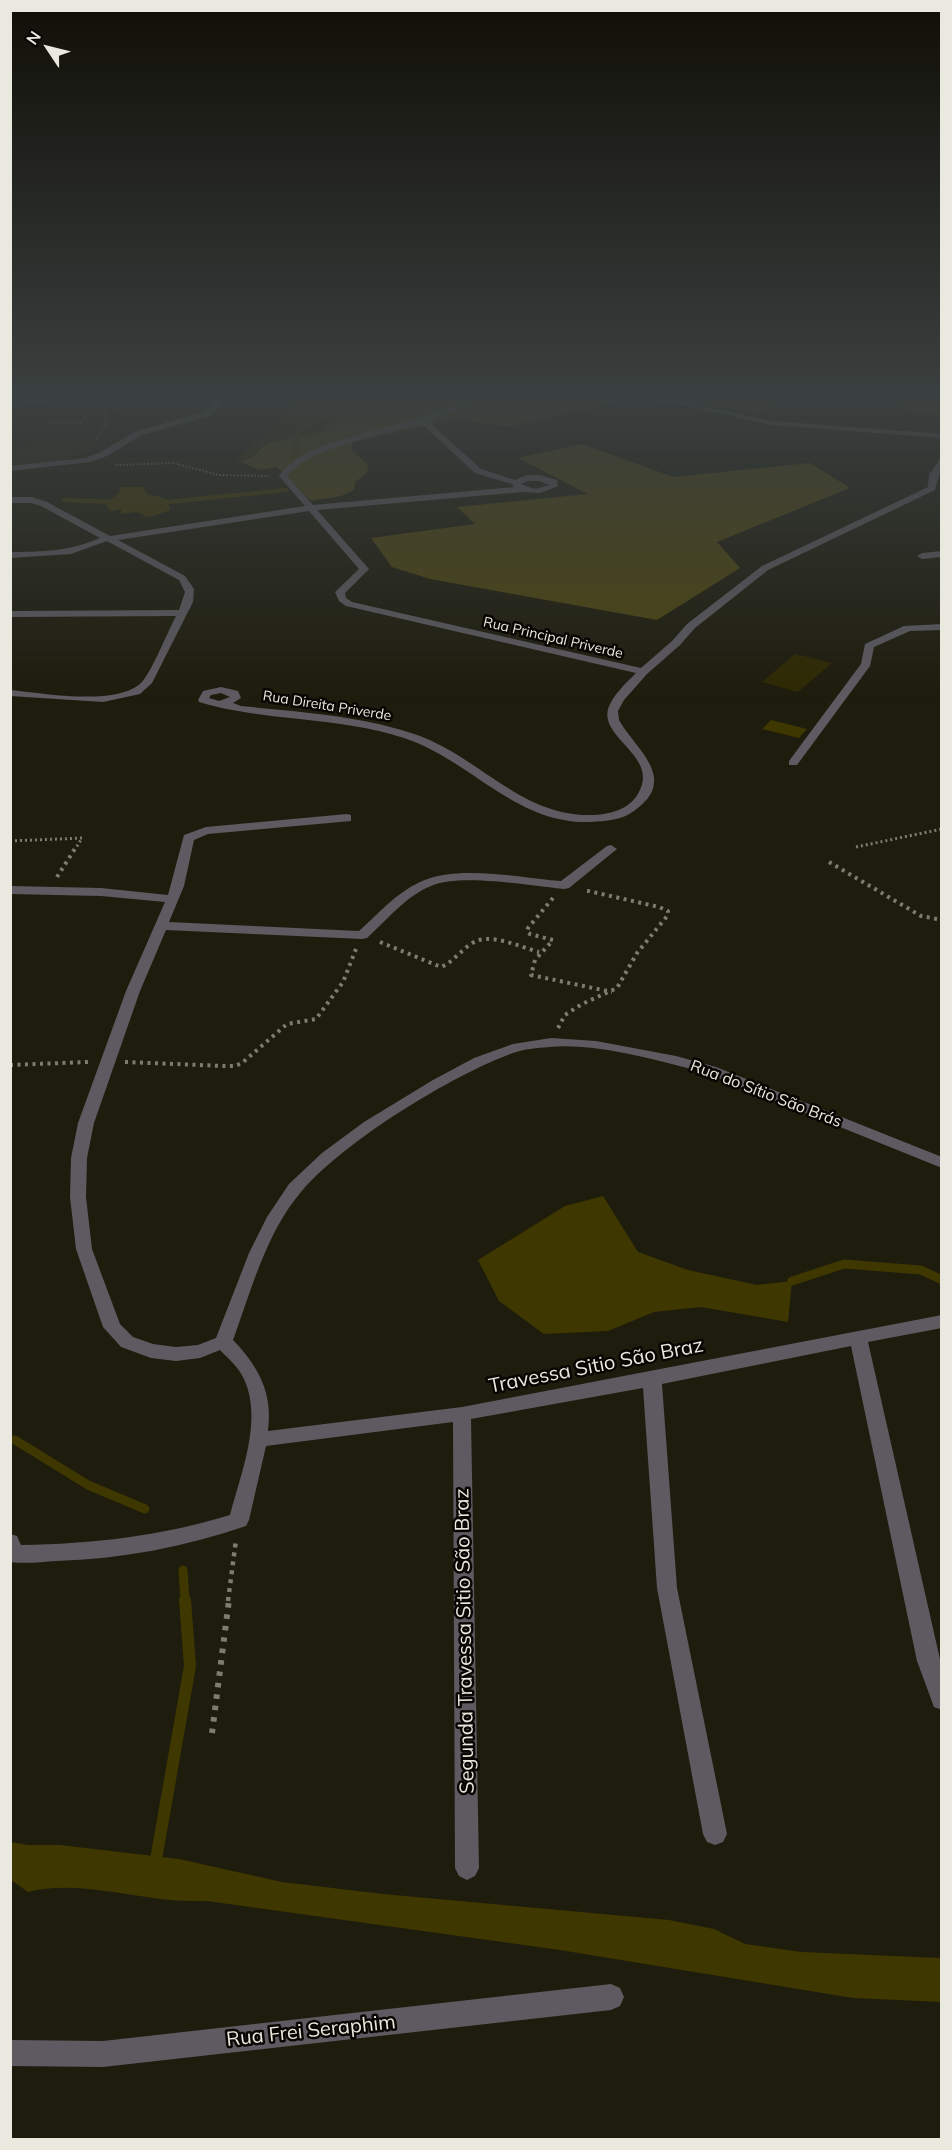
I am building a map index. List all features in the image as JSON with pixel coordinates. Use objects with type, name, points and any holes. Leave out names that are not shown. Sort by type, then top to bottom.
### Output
[{"type":"street","points":[[302,498],[310,508]]},
{"type":"street","points":[[10,555],[56,555],[84,548],[105,539],[310,508],[402,498]]},
{"type":"street","name":"Rua Principal Priverde","points":[[310,508],[364,569],[340,592],[342,599],[349,604],[643,672],[676,644],[691,626],[765,568],[915,498]]},
{"type":"street","points":[[10,500],[32,500],[49,506],[105,539],[172,572],[189,584],[191,592],[183,613],[147,683],[137,693],[120,698],[10,693]]},
{"type":"street","points":[[922,556],[942,554]]},
{"type":"street","points":[[10,614],[183,613]]},
{"type":"street","points":[[793,763],[866,664],[869,646],[908,628],[942,627]]},
{"type":"street","name":"Rua Direita Priverde","points":[[225,704],[240,709],[354,723],[411,736],[442,749],[470,766],[506,794],[528,806],[559,818],[587,821],[615,816],[631,809],[643,796],[648,784],[647,769],[638,750],[614,723],[612,713],[621,697],[643,672]]},
{"type":"street","points":[[10,1542],[13,1554],[79,1552],[136,1546],[190,1536],[239,1520],[261,1417],[259,1395],[252,1376],[223,1342],[200,1351],[176,1354],[151,1352],[127,1342],[112,1327],[84,1249],[78,1197],[79,1158],[86,1123],[107,1061],[181,873],[186,842],[193,834],[206,831],[347,818]]},
{"type":"street","points":[[160,926],[362,935],[416,890],[439,880],[453,878],[564,885],[611,849]]},
{"type":"street","points":[[10,890],[49,890],[172,899]]},
{"type":"street","name":"Rua do Sítio São Brás","points":[[223,1342],[257,1253],[275,1217],[295,1188],[328,1157],[418,1095],[479,1061],[513,1048],[551,1042],[630,1051],[711,1070],[942,1163]]},
{"type":"street","name":"Travessa Sitio São Braz","points":[[257,1440],[462,1414],[942,1321]]},
{"type":"street","points":[[858,1338],[927,1660],[942,1700]]},
{"type":"street","points":[[652,1379],[667,1588],[715,1834]]},
{"type":"street","name":"Segunda Travessa Sitio São Braz","points":[[462,1414],[467,1868]]},
{"type":"street","name":"Rua Frei Seraphim","points":[[10,2053],[103,2054],[610,1997]]},
{"type":"path","points":[[856,847],[942,829]]},
{"type":"path","points":[[10,841],[82,838],[49,890]]},
{"type":"path","points":[[830,862],[921,916],[942,920]]},
{"type":"path","points":[[551,1042],[565,1015],[582,1004],[612,992],[617,988],[637,953],[668,915],[668,911],[659,907],[564,885],[528,928],[527,932],[530,934],[553,940],[539,952],[531,969],[531,975],[612,992]]},
{"type":"path","points":[[10,1065],[107,1061],[235,1066],[242,1063],[287,1024],[294,1020],[309,1022],[316,1019],[343,982],[362,935],[441,967],[448,965],[477,939],[485,938],[539,952]]},
{"type":"path","points":[[212,1733],[239,1520]]},
{"type":"shaded area","points":[[112,498],[164,498],[167,499],[170,510],[142,518],[145,515],[136,512],[121,514],[121,509],[111,511],[105,504]]},
{"type":"shaded area","points":[[308,498],[327,498],[311,501]]},
{"type":"shaded area","points":[[544,498],[825,498],[717,542],[740,568],[657,620],[430,579],[392,567],[371,538],[475,524],[457,507]]},
{"type":"shaded area","points":[[795,654],[832,663],[798,692],[762,682]]},
{"type":"shaded area","points":[[771,720],[807,729],[799,738],[762,729]]},
{"type":"shaded area","points":[[603,1196],[638,1252],[688,1270],[757,1285],[792,1281],[788,1322],[701,1307],[654,1312],[608,1331],[544,1334],[499,1301],[478,1260],[565,1206]]},
{"type":"shaded area","points":[[11,1842],[28,1845],[60,1845],[179,1859],[282,1882],[383,1894],[669,1920],[714,1929],[745,1944],[802,1952],[941,1958],[941,2002],[853,1998],[560,1950],[207,1901],[167,1900],[77,1888],[28,1892],[11,1880]]},
{"type":"waterway","points":[[158,503],[204,498]]},
{"type":"waterway","points":[[64,500],[116,502]]},
{"type":"waterway","points":[[792,1281],[844,1264],[921,1270],[942,1280]]},
{"type":"waterway","points":[[15,1440],[88,1485],[145,1509]]},
{"type":"waterway","points":[[183,1570],[185,1601]]},
{"type":"waterway","points":[[155,1865],[190,1666],[185,1600]]}]
